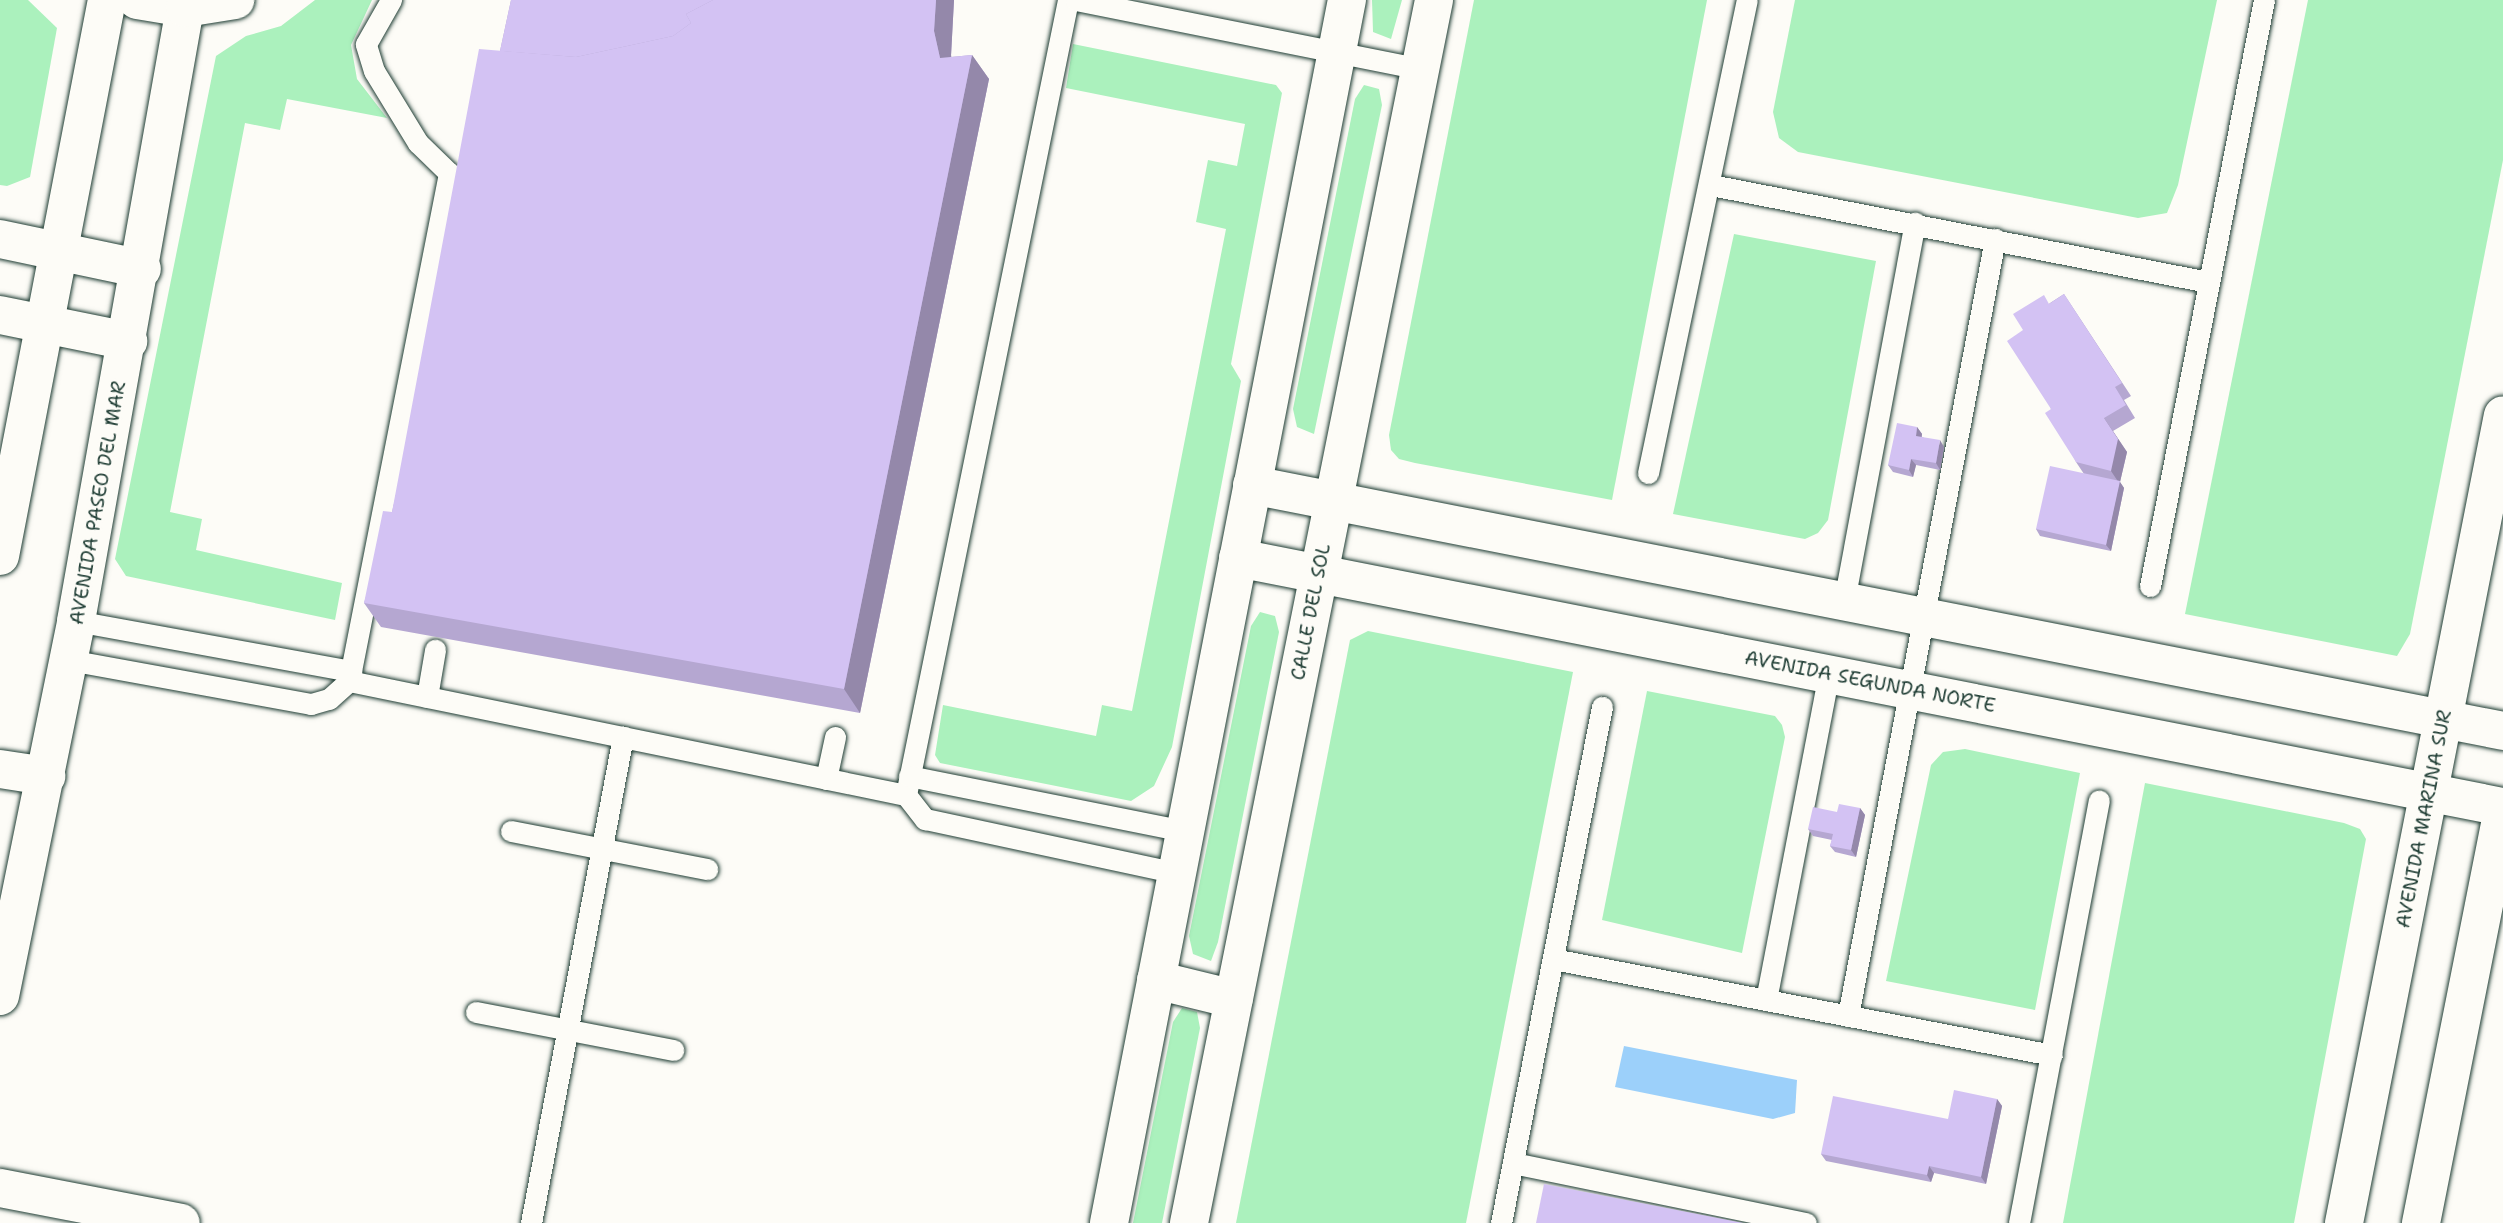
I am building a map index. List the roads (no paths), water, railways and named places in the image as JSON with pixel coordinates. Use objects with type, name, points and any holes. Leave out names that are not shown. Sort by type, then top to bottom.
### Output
[{"type":"street","points":[[0,556],[107,0]]},
{"type":"street","points":[[137,0],[186,8],[235,0]]},
{"type":"street","points":[[1109,1223],[1347,0]]},
{"type":"street","name":"CALLE DEL SOL","points":[[1189,1223],[1434,0]]},
{"type":"street","name":"AVENIDA PASEO DEL MAR","points":[[0,996],[69,660],[142,269],[186,8]]},
{"type":"street","points":[[0,239],[142,269]]},
{"type":"street","points":[[0,315],[128,341]]},
{"type":"street","name":"AVENIDA MARINA SUR","points":[[2344,1223],[2503,415]]},
{"type":"street","points":[[1252,485],[2503,730]]},
{"type":"street","name":"AVENIDA SEGUNDA NORTE","points":[[1238,558],[2503,807]]},
{"type":"street","points":[[0,769],[46,776]]},
{"type":"street","points":[[2421,1223],[2503,807]]},
{"type":"street","points":[[1156,980],[1234,999]]},
{"type":"street","points":[[0,1188],[181,1223]]},
{"type":"lane","points":[[69,660],[311,704],[329,699],[350,676],[449,173],[418,144],[374,71],[366,44],[391,0]]},
{"type":"lane","points":[[1068,0],[908,786],[925,819],[1177,873]]},
{"type":"lane","points":[[1076,0],[1420,69]]},
{"type":"lane","points":[[1648,473],[1748,0]]},
{"type":"lane","points":[[2150,586],[2263,0]]},
{"type":"lane","points":[[1711,185],[2208,282]]},
{"type":"lane","points":[[1844,601],[1915,223]]},
{"type":"lane","points":[[1848,1016],[1995,239]]},
{"type":"lane","points":[[76,621],[350,676],[427,696],[826,779],[908,786],[1185,831]]},
{"type":"lane","points":[[427,696],[435,650]]},
{"type":"lane","points":[[1766,1000],[1829,674]]},
{"type":"lane","points":[[1502,1223],[1602,707]]},
{"type":"lane","points":[[531,1223],[623,737]]},
{"type":"lane","points":[[826,779],[835,737]]},
{"type":"lane","points":[[2019,1223],[2099,801]]},
{"type":"lane","points":[[511,831],[707,869]]},
{"type":"lane","points":[[1553,958],[2052,1055]]},
{"type":"lane","points":[[476,1012],[673,1050]]},
{"type":"lane","points":[[1513,1163],[1806,1223]]},
{"type":"water","points":[[1624,1046],[1797,1080],[1795,1113],[1773,1119],[1615,1087]]}]
